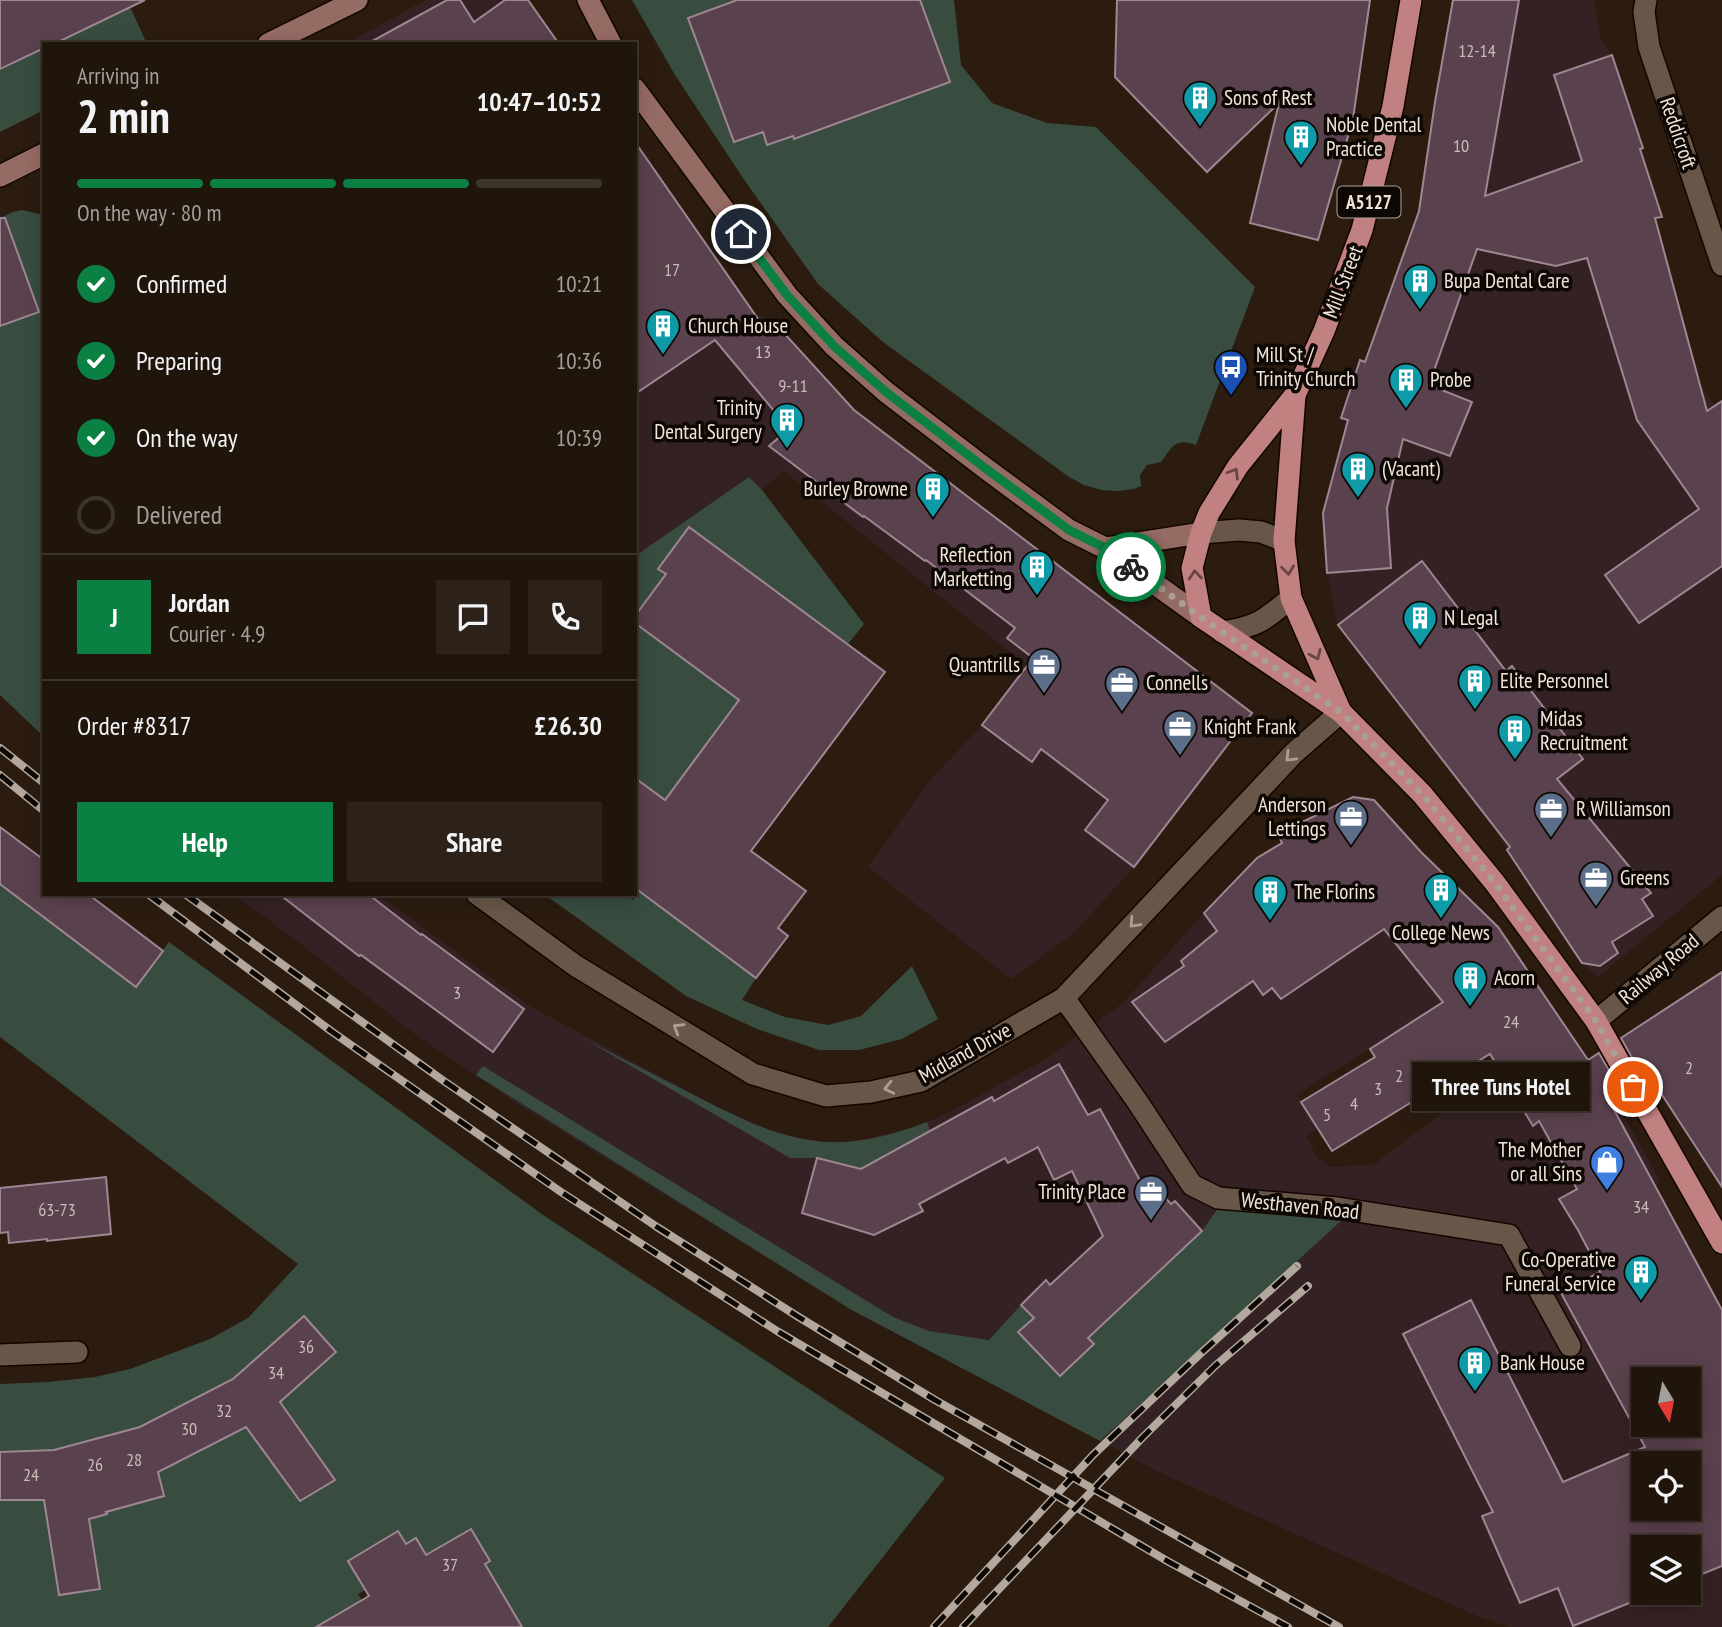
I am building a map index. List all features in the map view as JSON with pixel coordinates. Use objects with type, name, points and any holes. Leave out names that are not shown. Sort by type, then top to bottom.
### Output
[{"type":"main road","name":"Mill Street","points":[[1201,533],[1209,513],[1238,466],[1295,395],[1324,331],[1362,230],[1393,106],[1411,0]]},
{"type":"main road","name":"Mill Street","points":[[1292,598],[1284,541],[1295,395]]},
{"type":"main road","points":[[1201,533],[1192,568],[1201,617]]},
{"type":"main road","name":"A5127","points":[[1292,598],[1341,712]]},
{"type":"main road","name":"A5127","points":[[1201,617],[1341,712],[1422,794],[1495,883],[1596,1021],[1722,1243]]},
{"type":"street","points":[[272,42],[357,0]]},
{"type":"street","points":[[588,0],[610,42]]},
{"type":"street","name":"Reddicroft","points":[[1646,0],[1644,12],[1649,47],[1722,265]]},
{"type":"street","points":[[637,92],[787,295],[834,346],[886,392],[985,468],[1069,530],[1105,548],[1201,617]]},
{"type":"street","points":[[0,176],[42,155]]},
{"type":"street","points":[[1105,548],[1239,530],[1261,532],[1284,541]]},
{"type":"street","points":[[1222,632],[1244,629],[1265,620],[1292,598]]},
{"type":"street","name":"Midland Drive","points":[[480,896],[576,966],[753,1074],[826,1096],[871,1092],[921,1081],[1064,998],[1294,753],[1341,712]]},
{"type":"street","name":"Railway Road","points":[[1596,1021],[1722,917]]},
{"type":"street","name":"Westhaven Road","points":[[1064,998],[1192,1185],[1218,1198],[1345,1209],[1509,1235],[1570,1346]]},
{"type":"street","points":[[0,1355],[77,1352]]},
{"type":"shaded area","points":[[426,0],[528,0],[557,42],[349,42]]},
{"type":"shaded area","points":[[1453,0],[1594,0],[1600,36],[1612,55],[1643,148],[1637,150],[1645,177],[1649,175],[1662,217],[1655,219],[1701,387],[1715,406],[1722,407],[1722,875],[1598,977],[1582,963],[1494,826],[1338,625],[1327,573],[1323,513],[1365,362],[1419,211]]},
{"type":"shaded area","points":[[637,145],[754,313],[774,322],[854,410],[1252,713],[1134,867],[1073,934],[1011,979],[868,867],[931,779],[982,725],[1027,666],[783,471],[762,490],[749,477],[637,555]]},
{"type":"shaded area","points":[[1353,797],[1374,800],[1421,852],[1482,912],[1485,1053],[1445,1082],[1408,1025],[1297,1094],[1318,1128],[1307,1136],[1317,1158],[1331,1167],[1373,1165],[1562,1022],[1610,1092],[1661,1182],[1655,1186],[1722,1310],[1722,1627],[1510,1627],[1477,1616],[1163,1474],[850,1309],[522,1107],[412,1032],[236,896],[381,896],[528,1005],[717,1107],[776,1133],[817,1142],[849,1142],[907,1130],[944,1115],[1047,1058],[1123,1003],[1257,858],[1282,843],[1278,834]]},
{"type":"green space","points":[[0,0],[127,0],[146,42],[42,42],[42,111],[0,132]]},
{"type":"green space","points":[[632,0],[737,0],[688,18],[734,142],[763,132],[767,144],[793,136],[795,139],[950,82],[920,0],[954,0],[961,65],[992,103],[1047,123],[1096,127],[1255,287],[1196,445],[1183,442],[1174,445],[1161,462],[1147,465],[1140,475],[1141,486],[1134,489],[1101,490],[1084,485],[1069,477],[883,342],[818,284],[675,75]]},
{"type":"green space","points":[[22,210],[42,215],[42,735],[0,695],[0,218]]},
{"type":"green space","points":[[749,477],[762,490],[864,624],[848,644],[689,527],[659,568],[666,574],[637,613],[637,555]]},
{"type":"green space","points":[[637,624],[702,673],[744,694],[665,800],[637,779]]},
{"type":"green space","points":[[0,884],[136,987],[169,942],[543,1215],[945,1478],[828,1627],[430,1627],[387,1578],[358,1594],[377,1627],[0,1627],[0,1384],[95,1377],[130,1369],[210,1339],[248,1318],[298,1264],[0,1037]]},
{"type":"green space","points":[[640,892],[756,978],[742,1000],[785,1017],[828,1025],[861,1016],[912,966],[938,1019],[902,1039],[859,1050],[819,1050],[757,1029],[686,996],[547,896],[628,896],[633,900]]},
{"type":"green space","points":[[586,1040],[737,1116],[784,1134],[817,1141],[859,1141],[927,1122],[931,1134],[920,1137],[861,1169],[817,1158],[790,1158]]},
{"type":"green space","points":[[483,1066],[893,1317],[929,1331],[989,1340],[1021,1305],[1034,1318],[1060,1376],[1094,1344],[1083,1332],[1114,1314],[1202,1231],[1221,1204],[1353,1210],[1100,1441],[850,1309],[476,1075]]},
{"type":"building","points":[[0,0],[145,0],[58,42],[42,42],[42,49],[0,69]]},
{"type":"building","points":[[447,0],[460,0],[474,22],[505,0],[528,0],[558,42],[371,42]]},
{"type":"building","points":[[737,0],[920,0],[950,82],[794,139],[793,136],[767,145],[763,132],[734,142],[688,18]]},
{"type":"building","points":[[1117,0],[1370,0],[1353,119],[1318,240],[1250,223],[1279,103],[1207,172],[1115,77]]},
{"type":"building","points":[[1453,0],[1519,0],[1485,196],[1582,161],[1554,75],[1612,55],[1643,148],[1640,149],[1662,217],[1655,218],[1707,411],[1722,401],[1722,566],[1639,623],[1605,575],[1699,509],[1637,420],[1587,258],[1556,266],[1477,249],[1429,385],[1472,402],[1450,456],[1403,439],[1387,508],[1391,568],[1327,573],[1323,513],[1348,420],[1341,418],[1360,360],[1365,362],[1419,211]]},
{"type":"building","points":[[637,145],[765,329],[774,322],[854,410],[1252,713],[1134,867],[1085,830],[1108,800],[1041,749],[1032,762],[982,725],[1033,658],[1007,638],[1015,628],[769,446],[789,429],[715,340],[637,393]]},
{"type":"building","points":[[0,218],[5,218],[39,312],[0,326]]},
{"type":"building","points":[[689,527],[885,672],[751,851],[806,891],[778,928],[788,936],[756,978],[637,889],[637,779],[665,800],[739,700],[637,624],[637,613],[666,574],[658,569]]},
{"type":"building","points":[[1422,561],[1506,671],[1512,666],[1583,759],[1557,779],[1651,893],[1642,899],[1653,916],[1612,942],[1618,953],[1600,966],[1582,963],[1507,850],[1510,847],[1338,625]]},
{"type":"building","points":[[1353,797],[1374,800],[1421,852],[1498,927],[1588,1060],[1599,1053],[1625,1098],[1612,1106],[1722,1310],[1722,1566],[1701,1574],[1701,1535],[1631,1535],[1631,1602],[1573,1626],[1558,1588],[1520,1603],[1482,1516],[1493,1512],[1403,1334],[1471,1300],[1563,1482],[1631,1453],[1631,1521],[1701,1521],[1701,1451],[1636,1451],[1645,1447],[1640,1437],[1701,1437],[1701,1367],[1631,1367],[1631,1421],[1561,1293],[1600,1272],[1559,1199],[1577,1189],[1539,1121],[1533,1126],[1490,1054],[1332,1151],[1301,1102],[1375,1057],[1370,1049],[1443,1002],[1384,929],[1281,999],[1272,988],[1263,995],[1253,981],[1165,1042],[1132,1002],[1184,966],[1181,961],[1217,931],[1204,913],[1257,858],[1282,843],[1278,834]]},
{"type":"building","points":[[0,827],[42,858],[42,896],[91,896],[163,951],[136,987],[0,884]]},
{"type":"building","points":[[282,896],[371,896],[524,1009],[493,1052],[359,956]]},
{"type":"building","points":[[1722,972],[1722,1187],[1653,1081],[1647,1085],[1621,1038]]},
{"type":"building","name":"Trinity Place","points":[[1059,1064],[1088,1115],[1100,1109],[1150,1198],[1158,1190],[1171,1204],[1175,1201],[1202,1231],[1088,1338],[1094,1344],[1060,1376],[1018,1332],[1034,1318],[1021,1305],[1046,1280],[1050,1285],[1103,1236],[1072,1171],[1054,1180],[1038,1147],[1008,1163],[1005,1158],[919,1204],[923,1211],[874,1235],[802,1213],[817,1158],[861,1169],[992,1097],[994,1101]]},
{"type":"building","points":[[106,1177],[111,1234],[9,1243],[8,1232],[0,1233],[0,1188]]},
{"type":"building","points":[[304,1316],[336,1352],[280,1402],[335,1480],[300,1501],[246,1427],[158,1472],[164,1496],[89,1519],[100,1589],[59,1595],[44,1500],[0,1500],[0,1452],[54,1450],[140,1427],[233,1379]]},
{"type":"building","points":[[471,1529],[490,1561],[485,1564],[522,1627],[316,1627],[369,1596],[348,1561],[398,1531],[406,1544],[416,1538],[426,1555]]},
{"type":"railway","points":[[0,748],[42,781]]},
{"type":"railway","points":[[0,775],[42,809]]},
{"type":"railway","points":[[151,896],[331,1031],[561,1192],[777,1331],[1169,1562],[1288,1627]]},
{"type":"railway","points":[[188,896],[441,1079],[657,1227],[797,1316],[935,1400],[1339,1627]]},
{"type":"railway","points":[[934,1627],[1093,1455],[1297,1266]]},
{"type":"railway","points":[[963,1627],[1143,1437],[1215,1366],[1308,1286]]},
{"type":"way so far","points":[[1131,567],[1341,712],[1422,794],[1495,883],[1596,1021],[1633,1087]]},
{"type":"place","name":"Sons of Rest","points":[[1200,128]]},
{"type":"place","name":"Noble Dental Practice","points":[[1301,167]]},
{"type":"place","name":"Bupa Dental Care","points":[[1420,311]]},
{"type":"place","name":"Church House","points":[[663,356]]},
{"type":"place","name":"Mill St / Trinity Church","points":[[1231,397]]},
{"type":"place","name":"Probe","points":[[1406,410]]},
{"type":"place","name":"Trinity Dental Surgery","points":[[787,450]]},
{"type":"place","name":"(Vacant)","points":[[1358,499]]},
{"type":"place","name":"Burley Browne","points":[[933,519]]},
{"type":"place","name":"Reflection Marketting","points":[[1037,597]]},
{"type":"place","name":"N Legal","points":[[1420,648]]},
{"type":"place","name":"Quantrills","points":[[1044,695]]},
{"type":"place","name":"Elite Personnel","points":[[1475,711]]},
{"type":"place","name":"Connells","points":[[1122,713]]},
{"type":"place","name":"Knight Frank","points":[[1180,757]]},
{"type":"place","name":"Midas Recruitment","points":[[1515,761]]},
{"type":"place","name":"R Williamson","points":[[1551,839]]},
{"type":"place","name":"Anderson Lettings","points":[[1351,847]]},
{"type":"place","name":"Greens","points":[[1596,908]]},
{"type":"place","name":"College News","points":[[1441,920]]},
{"type":"place","name":"The Florins","points":[[1270,922]]},
{"type":"place","name":"Acorn","points":[[1470,1008]]},
{"type":"place","name":"Three Tuns Hotel","points":[[1633,1087]]},
{"type":"place","name":"The Mother or all Sins","points":[[1607,1192]]},
{"type":"place","name":"Trinity Place","points":[[1151,1222]]},
{"type":"place","name":"Co-Operative Funeral Service","points":[[1641,1302]]},
{"type":"place","name":"Bank House","points":[[1475,1393]]},
{"type":"route","points":[[741,234],[787,295],[834,346],[886,392],[1069,530],[1105,548],[1131,567]]}]
